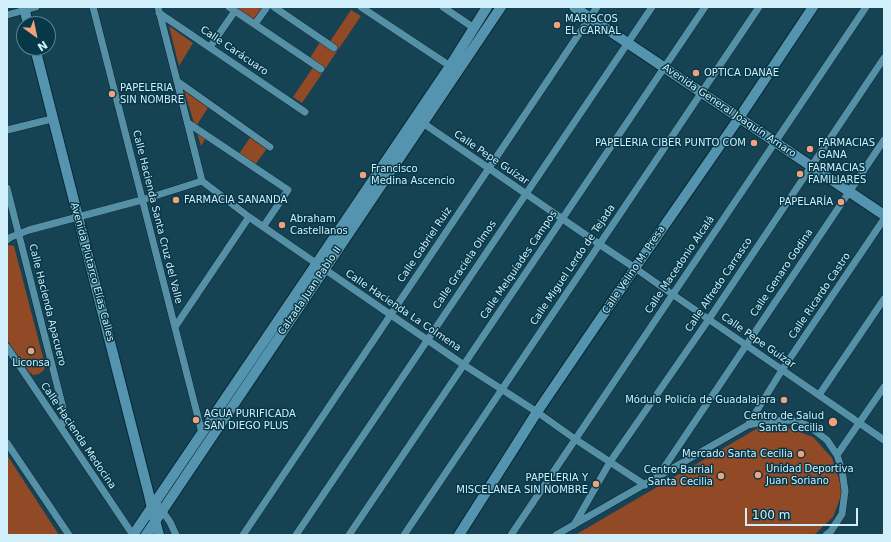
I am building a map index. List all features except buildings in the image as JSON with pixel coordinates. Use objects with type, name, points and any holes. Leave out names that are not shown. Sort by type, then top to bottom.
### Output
[{"type":"street","points":[[7,15],[24,8],[36,7]]},
{"type":"street","name":"Calle Hacienda Santa Cruz del Valle","points":[[93,7],[202,433]]},
{"type":"street","points":[[255,24],[267,7]]},
{"type":"street","points":[[274,7],[334,48]]},
{"type":"street","points":[[361,7],[450,66]]},
{"type":"street","points":[[443,7],[474,28]]},
{"type":"street","name":"Calzada Juan Pablo II","points":[[133,535],[320,266],[487,7]]},
{"type":"street","name":"Calzada Juan Pablo II","points":[[146,535],[155,521],[155,504],[202,433],[423,123],[501,7]]},
{"type":"street","name":"Avenida General Joaquín Amaro","points":[[574,7],[884,215]]},
{"type":"street","name":"Calle Gabriel Ruiz","points":[[243,535],[597,7]]},
{"type":"street","name":"Calle Graciela Olmos","points":[[296,535],[652,7]]},
{"type":"street","name":"Calle Melquíades Campos","points":[[349,535],[705,7]]},
{"type":"street","name":"Calle Miguel Lerdo de Tejada","points":[[404,535],[759,7]]},
{"type":"street","name":"Calle Velino M. Presa","points":[[459,535],[537,412],[739,118],[813,7]]},
{"type":"street","name":"Calle Macedonio Alcalá","points":[[511,535],[866,7]]},
{"type":"street","points":[[210,48],[231,8],[321,69]]},
{"type":"street","points":[[7,240],[29,230],[142,200],[202,181],[159,10]]},
{"type":"street","name":"Calle Carácuaro","points":[[159,10],[210,48],[305,112]]},
{"type":"street","name":"Avenida Plutarco Elías Calles","points":[[36,56],[77,217],[155,504]]},
{"type":"street","name":"Calle Alfredo Carrasco","points":[[574,525],[610,462],[709,320],[884,58]]},
{"type":"street","points":[[177,80],[270,147]]},
{"type":"street","points":[[7,130],[52,119]]},
{"type":"street","points":[[188,123],[288,190],[263,227]]},
{"type":"street","name":"Calle Pepe Guízar","points":[[423,123],[884,440]]},
{"type":"street","name":"Calle Genaro Godina","points":[[658,477],[884,140]]},
{"type":"street","name":"Calle Hacienda La Colmena","points":[[202,181],[263,227],[391,315],[645,485]]},
{"type":"street","name":"Calle Hacienda Apacuero","points":[[7,188],[64,412],[64,421],[60,427]]},
{"type":"street","points":[[175,327],[249,217]]},
{"type":"street","name":"Calle Ricardo Castro","points":[[748,425],[782,370],[884,219]]},
{"type":"street","points":[[819,395],[884,299]]},
{"type":"street","name":"Calle Hacienda Medocina","points":[[7,347],[133,535]]},
{"type":"street","points":[[837,455],[884,387]]},
{"type":"street","points":[[556,535],[748,425],[767,421],[791,420],[810,427],[827,440],[837,455],[842,470],[845,491],[842,514],[831,531],[826,535]]},
{"type":"street","points":[[7,443],[69,535]]},
{"type":"street","points":[[155,504],[170,522],[176,535]]},
{"type":"street","points":[[155,521],[159,535]]},
{"type":"shaded area","points":[[233,7],[264,7],[254,22]]},
{"type":"shaded area","points":[[351,10],[361,16],[302,103],[293,97],[314,66],[308,61],[322,39],[329,43]]},
{"type":"shaded area","points":[[169,26],[193,43],[179,66]]},
{"type":"shaded area","points":[[183,87],[209,106],[197,125],[209,133],[201,146]]},
{"type":"shaded area","points":[[251,136],[268,147],[255,165],[239,154]]},
{"type":"shaded area","points":[[7,246],[14,246],[45,365],[44,370],[39,374],[33,375],[29,372],[7,340]]},
{"type":"shaded area","name":"Unidad Deportiva Juan Soriano","points":[[780,425],[813,437],[832,458],[843,491],[833,517],[814,535],[575,535],[758,428]]},
{"type":"shaded area","points":[[7,455],[59,535],[7,535]]},
{"type":"place","name":"MARISCOS EL CARNAL","points":[[557,25]]},
{"type":"place","name":"OPTICA DANAE","points":[[696,73]]},
{"type":"place","name":"PAPELERIA SIN NOMBRE","points":[[112,94]]},
{"type":"place","name":"PAPELERIA CIBER PUNTO COM","points":[[754,143]]},
{"type":"place","name":"FARMACIAS GANA","points":[[810,149]]},
{"type":"place","name":"FARMACIAS FAMILIARES","points":[[800,174]]},
{"type":"place","name":"Francisco Medina Ascencio","points":[[363,175]]},
{"type":"place","name":"FARMACIA SANANDA","points":[[176,200]]},
{"type":"place","name":"PAPELARÍA","points":[[841,202]]},
{"type":"place","name":"Abraham Castellanos","points":[[282,225]]},
{"type":"place","name":"Liconsa","points":[[31,351]]},
{"type":"place","name":"Módulo Policía de Guadalajara","points":[[784,400]]},
{"type":"place","name":"AGUA PURIFICADA SAN DIEGO PLUS","points":[[196,420]]},
{"type":"place","name":"Centro de Salud Santa Cecilia","points":[[833,422]]},
{"type":"place","name":"Mercado Santa Cecilia","points":[[801,454]]},
{"type":"place","name":"Unidad Deportiva Juan Soriano","points":[[758,475]]},
{"type":"place","name":"Centro Barrial Santa Cecilia","points":[[721,476]]},
{"type":"place","name":"PAPELERIA Y MISCELANEA SIN NOMBRE","points":[[596,484]]}]
